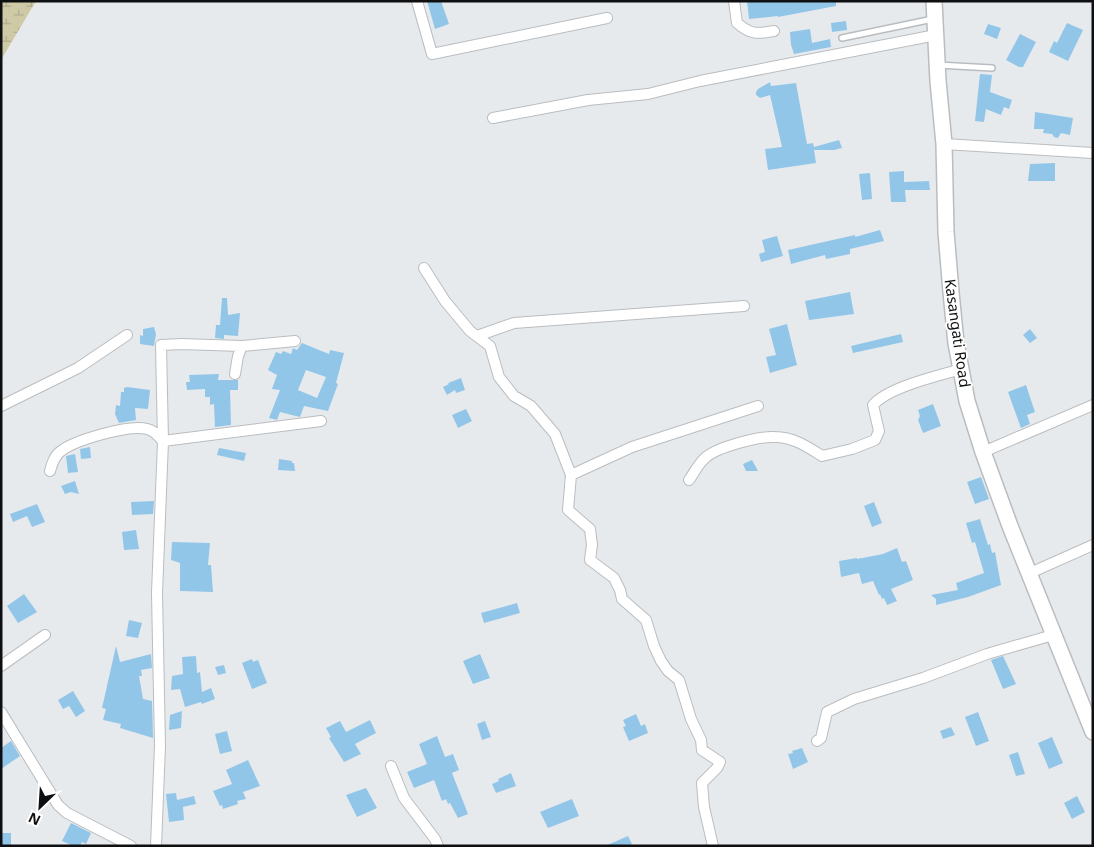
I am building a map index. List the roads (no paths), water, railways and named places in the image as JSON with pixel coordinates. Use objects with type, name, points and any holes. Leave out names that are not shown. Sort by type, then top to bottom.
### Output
[{"type":"street","points":[[418,1],[432,54],[607,18]]},
{"type":"street","points":[[734,1],[737,23],[746,30],[757,34],[774,30]]},
{"type":"street","name":"Kasangati Road","points":[[934,1],[944,144],[948,252],[956,343],[967,401],[1010,526],[1093,732]]},
{"type":"street","points":[[493,118],[588,100],[648,94],[700,81],[936,35]]},
{"type":"street","points":[[944,144],[1093,153]]},
{"type":"street","points":[[424,268],[445,301],[470,331],[490,346],[499,377],[509,390],[514,396],[532,406],[555,434],[571,475],[568,510],[590,528],[592,545],[590,560],[614,578],[622,599],[646,620],[661,661],[668,671],[679,680],[691,719],[701,740],[702,750],[720,762],[718,768],[702,783],[704,807],[713,846]]},
{"type":"street","points":[[477,336],[514,323],[744,306]]},
{"type":"street","points":[[1,406],[78,368],[126,335]]},
{"type":"street","points":[[156,846],[160,746],[158,593],[162,441],[161,345],[242,346],[294,341]]},
{"type":"street","points":[[236,374],[238,356],[242,346]]},
{"type":"street","points":[[689,480],[704,458],[724,447],[747,442],[776,437],[799,442],[822,456],[852,449],[876,440],[879,431],[873,405],[880,397],[961,369]]},
{"type":"street","points":[[983,452],[1093,405]]},
{"type":"street","points":[[571,475],[632,447],[758,406]]},
{"type":"street","points":[[50,471],[55,456],[61,451],[80,441],[109,433],[140,428],[148,429],[162,441],[322,421]]},
{"type":"street","points":[[1030,573],[1093,545]]},
{"type":"street","points":[[1,666],[45,635]]},
{"type":"street","points":[[817,741],[821,738],[827,712],[854,699],[923,678],[987,654],[1053,635]]},
{"type":"street","points":[[1,712],[58,805],[67,813],[131,846]]},
{"type":"street","points":[[391,766],[404,798],[435,839],[438,846]]},
{"type":"lane","points":[[842,38],[936,18]]},
{"type":"lane","points":[[938,64],[992,68]]}]
